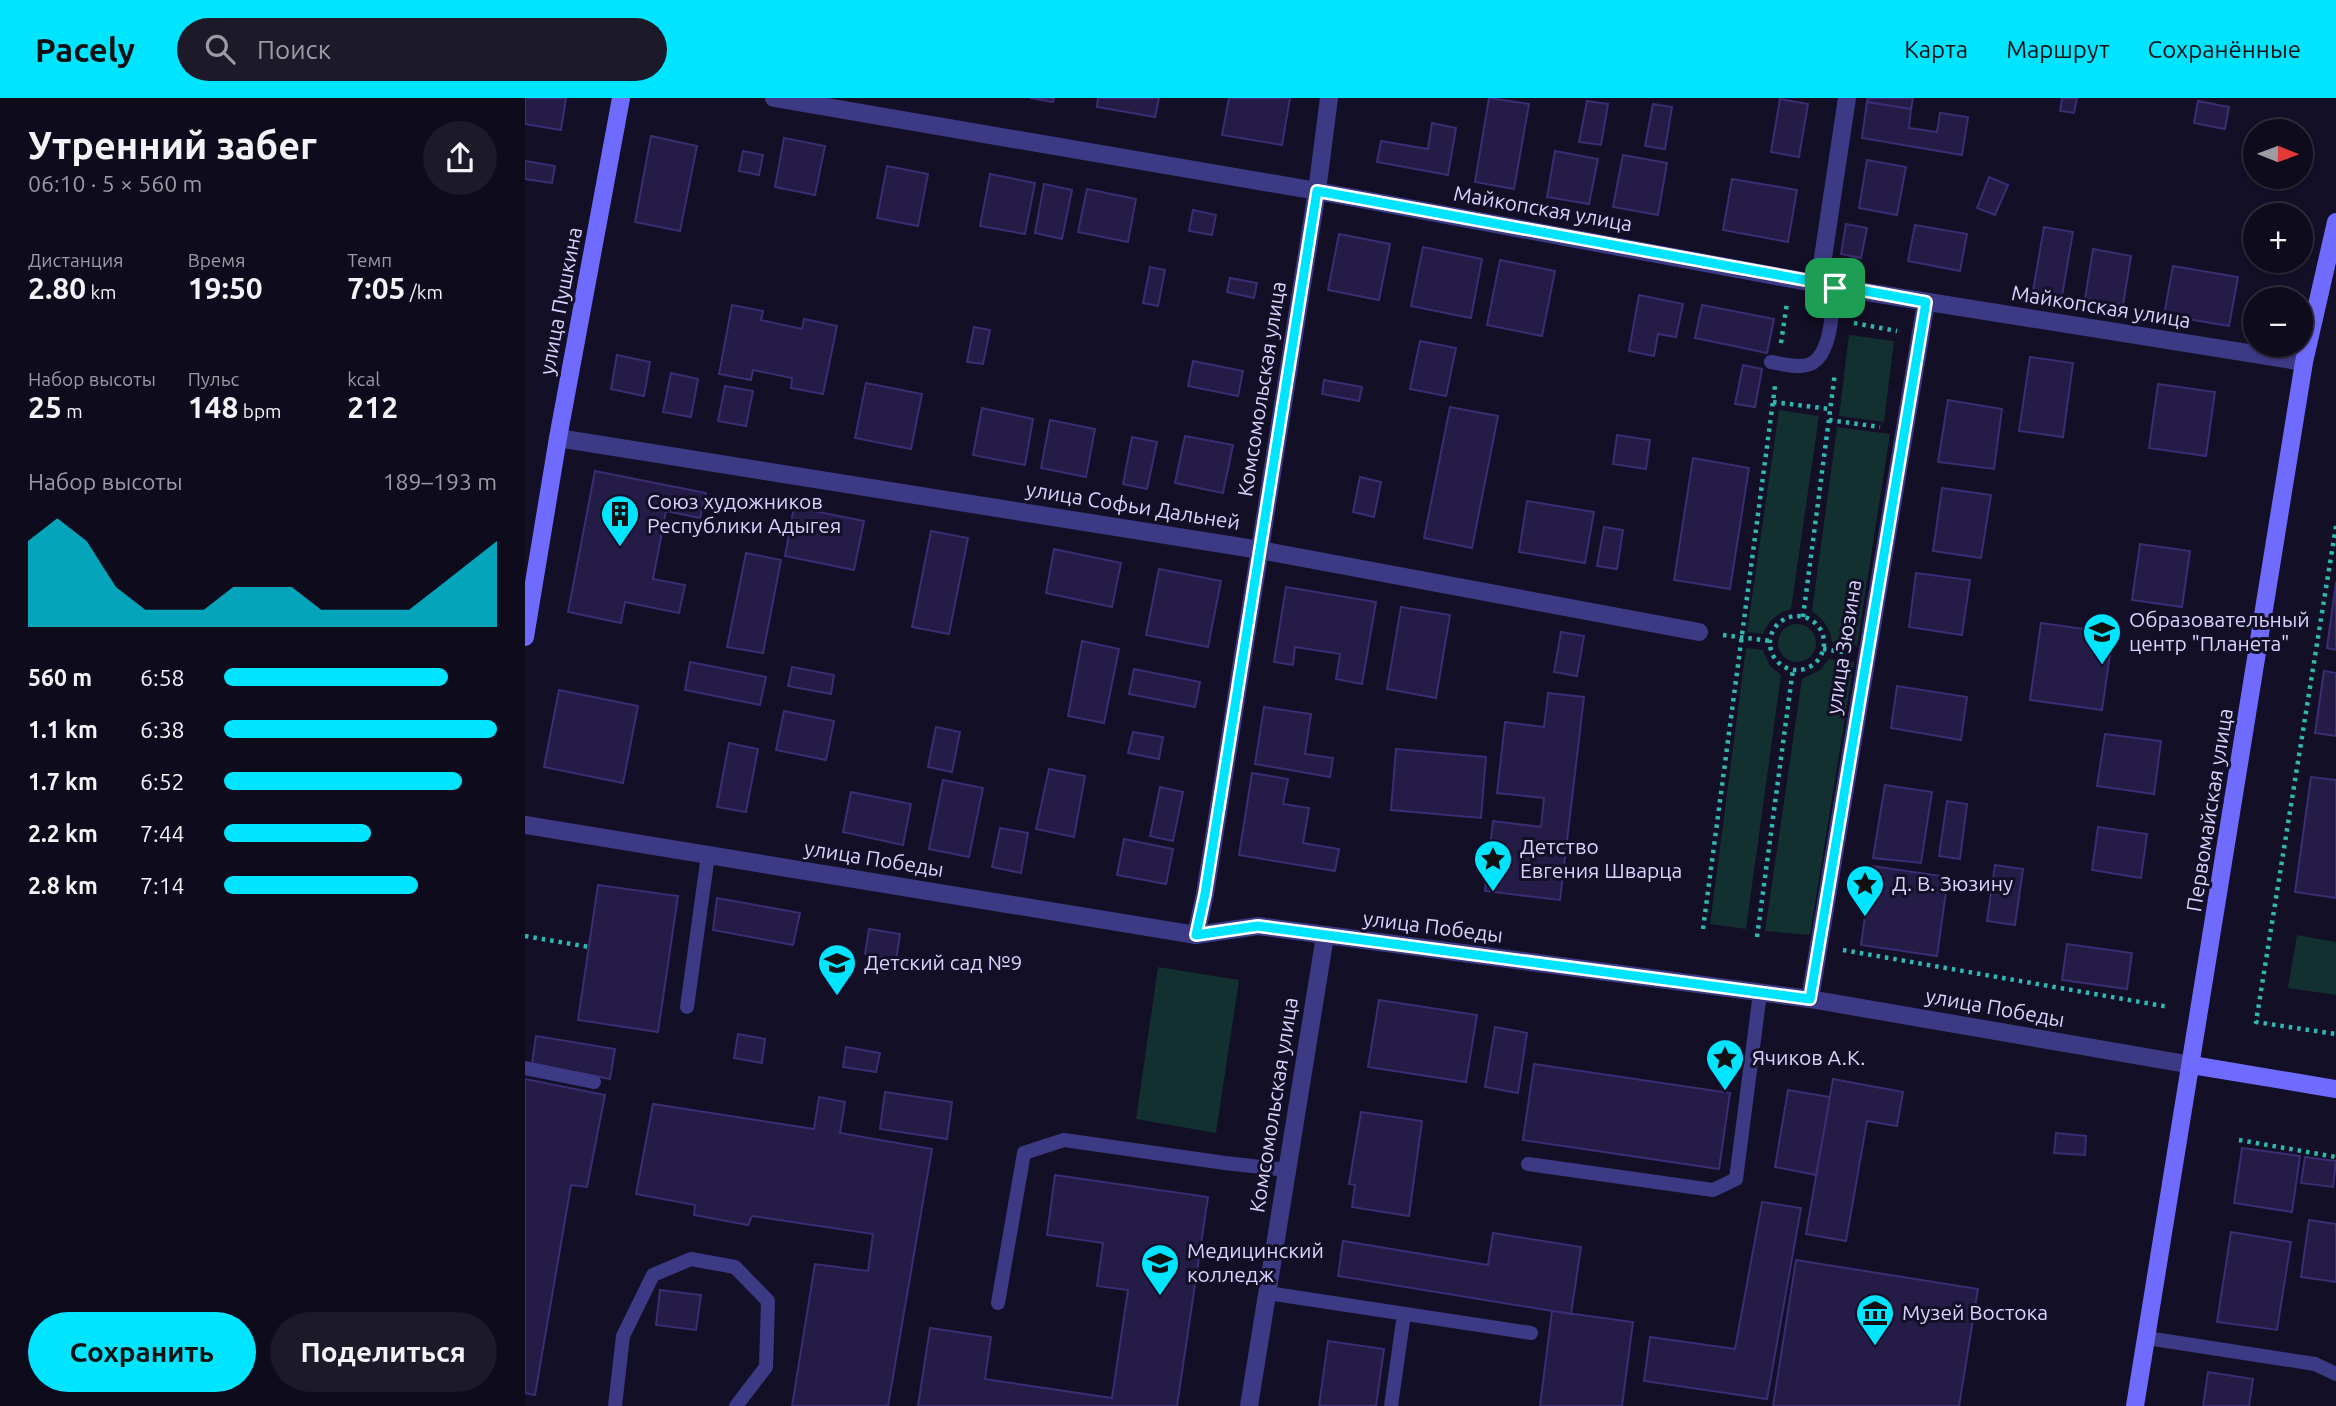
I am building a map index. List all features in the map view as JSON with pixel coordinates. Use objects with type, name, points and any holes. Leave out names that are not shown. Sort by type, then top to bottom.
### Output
[{"type":"street","name":"улица Пушкина","points":[[525,637],[558,438],[621,98]]},
{"type":"street","name":"Майкопская улица","points":[[774,98],[1317,191],[1834,287],[2304,362]]},
{"type":"street","name":"Комсомольская улица","points":[[1196,935],[1205,894],[1317,191],[1329,98]]},
{"type":"street","points":[[1834,287],[1847,98]]},
{"type":"street","name":"Первомайская улица","points":[[2135,1406],[2304,362],[2336,222]]},
{"type":"street","name":"улица Зюзина","points":[[1810,999],[1926,302]]},
{"type":"street","name":"улица Софьи Дальней","points":[[558,438],[1259,550],[1699,632]]},
{"type":"street","name":"улица Победы","points":[[525,825],[1196,935],[1258,926],[1810,999],[2336,1089]]},
{"type":"street","name":"Комсомольская улица","points":[[1249,1406],[1325,936]]},
{"type":"lane","points":[[1775,363],[1809,365],[1821,357],[1828,339],[1834,287]]},
{"type":"lane","points":[[687,1007],[708,855]]},
{"type":"lane","points":[[1528,1164],[1713,1190],[1736,1179],[1760,993]]},
{"type":"lane","points":[[525,1068],[594,1082]]},
{"type":"lane","points":[[998,1303],[1024,1153],[1063,1140],[1287,1170]]},
{"type":"lane","points":[[615,1406],[623,1336],[653,1275],[691,1259],[735,1268],[768,1301],[766,1367],[736,1406]]},
{"type":"lane","points":[[1267,1293],[1531,1333]]},
{"type":"lane","points":[[1391,1406],[1404,1314]]},
{"type":"lane","points":[[2147,1338],[2315,1364],[2336,1374]]},
{"type":"path","points":[[1834,287],[1842,321],[1902,332]]},
{"type":"path","points":[[1703,929],[1773,402],[1775,363],[1788,299]]},
{"type":"path","points":[[1803,617],[1835,372]]},
{"type":"path","points":[[1773,402],[1830,409]]},
{"type":"path","points":[[1829,420],[1888,428]]},
{"type":"path","points":[[2336,526],[2256,1022],[2336,1034]]},
{"type":"path","points":[[1791,617],[1803,617],[1817,624],[1822,631],[1823,649],[1815,664],[1793,670],[1776,660],[1771,641],[1776,627],[1782,621],[1791,617]]},
{"type":"path","points":[[1699,632],[1771,641]]},
{"type":"path","points":[[1757,937],[1793,670]]},
{"type":"path","points":[[525,936],[589,947]]},
{"type":"path","points":[[1818,946],[2169,1007]]},
{"type":"path","points":[[2239,1140],[2336,1157]]},
{"type":"green space","points":[[1849,335],[1894,341],[1884,422],[1839,416]]},
{"type":"green space","points":[[1779,410],[1819,416],[1791,609],[1774,618],[1763,634],[1747,632]]},
{"type":"green space","points":[[1837,427],[1890,434],[1857,646],[1832,642],[1826,625],[1812,611]]},
{"type":"green space","points":[[1797,624],[1810,630],[1816,643],[1810,656],[1797,662],[1784,656],[1778,643],[1784,630]]},
{"type":"green space","points":[[1746,648],[1763,650],[1770,666],[1781,675],[1746,929],[1710,924]]},
{"type":"green space","points":[[1829,659],[1854,662],[1810,935],[1765,931],[1802,679],[1820,670]]},
{"type":"green space","points":[[2297,935],[2336,942],[2336,995],[2288,988]]},
{"type":"green space","points":[[1158,967],[1239,980],[1216,1133],[1136,1119]]},
{"type":"building","points":[[525,98],[566,98],[561,130],[525,124]]},
{"type":"building","points":[[1030,98],[1054,98],[1053,102]]},
{"type":"building","points":[[1098,98],[1159,98],[1155,117],[1097,107]]},
{"type":"building","points":[[1229,98],[1290,98],[1282,145],[1222,135]]},
{"type":"building","points":[[1489,98],[1529,104],[1514,189],[1475,182]]},
{"type":"building","points":[[1868,98],[1913,98],[1911,109],[1867,102]]},
{"type":"building","points":[[2062,98],[2077,98],[2074,113],[2060,111]]},
{"type":"building","points":[[1780,99],[1808,104],[1799,157],[1771,152]]},
{"type":"building","points":[[1587,101],[1608,104],[1601,145],[1579,142]]},
{"type":"building","points":[[2198,101],[2229,107],[2225,129],[2194,123]]},
{"type":"building","points":[[1867,102],[1911,109],[1909,128],[1937,132],[1940,113],[1968,117],[1962,155],[1862,138]]},
{"type":"building","points":[[1653,104],[1672,107],[1665,149],[1645,146]]},
{"type":"building","points":[[1432,123],[1456,128],[1448,175],[1377,162],[1381,141],[1428,149]]},
{"type":"building","points":[[651,136],[697,146],[680,231],[635,222]]},
{"type":"building","points":[[784,138],[825,146],[815,195],[775,187]]},
{"type":"building","points":[[743,151],[763,155],[759,175],[739,171]]},
{"type":"building","points":[[1555,151],[1598,159],[1589,204],[1547,197]]},
{"type":"building","points":[[1623,155],[1667,163],[1658,215],[1613,207]]},
{"type":"building","points":[[1867,160],[1906,167],[1897,215],[1859,208]]},
{"type":"building","points":[[525,161],[555,166],[552,183],[525,179]]},
{"type":"building","points":[[887,166],[928,174],[918,226],[877,218]]},
{"type":"building","points":[[990,174],[1035,183],[1025,234],[980,226]]},
{"type":"building","points":[[1989,177],[2008,185],[1995,215],[1977,208]]},
{"type":"building","points":[[1732,179],[1797,190],[1788,242],[1723,230]]},
{"type":"building","points":[[1044,184],[1072,190],[1062,239],[1035,233]]},
{"type":"building","points":[[1087,189],[1136,199],[1128,242],[1078,232]]},
{"type":"building","points":[[1193,210],[1216,215],[1212,235],[1189,231]]},
{"type":"building","points":[[1846,224],[1867,228],[1861,258],[1841,254]]},
{"type":"building","points":[[1915,225],[1967,234],[1960,271],[1908,261]]},
{"type":"building","points":[[2044,227],[2073,232],[2062,296],[2033,291]]},
{"type":"building","points":[[1339,234],[1390,244],[1379,300],[1328,290]]},
{"type":"building","points":[[1423,247],[1482,259],[1471,318],[1411,306]]},
{"type":"building","points":[[2093,249],[2131,256],[2123,305],[2085,299]]},
{"type":"building","points":[[1500,260],[1555,271],[1542,336],[1487,325]]},
{"type":"building","points":[[2173,266],[2238,277],[2229,326],[2164,315]]},
{"type":"building","points":[[1150,267],[1165,270],[1158,306],[1143,303]]},
{"type":"building","points":[[1230,278],[1257,283],[1254,298],[1227,292]]},
{"type":"building","points":[[1639,295],[1683,304],[1676,337],[1658,334],[1654,356],[1629,351]]},
{"type":"building","points":[[732,305],[763,311],[761,320],[802,329],[804,319],[837,326],[823,394],[791,388],[792,378],[753,370],[751,380],[719,374]]},
{"type":"building","points":[[1702,305],[1774,319],[1767,353],[1695,338]]},
{"type":"building","points":[[974,327],[990,330],[983,364],[967,362]]},
{"type":"building","points":[[1420,341],[1456,348],[1446,396],[1410,389]]},
{"type":"building","points":[[617,355],[650,362],[644,396],[611,389]]},
{"type":"building","points":[[2030,357],[2073,363],[2063,437],[2019,431]]},
{"type":"building","points":[[1193,361],[1243,371],[1238,396],[1188,386]]},
{"type":"building","points":[[1743,365],[1762,369],[1755,407],[1735,404]]},
{"type":"building","points":[[671,373],[698,379],[691,417],[663,412]]},
{"type":"building","points":[[1324,380],[1362,387],[1359,401],[1322,394]]},
{"type":"building","points":[[866,383],[922,394],[911,449],[855,438]]},
{"type":"building","points":[[2158,384],[2215,392],[2206,456],[2149,448]]},
{"type":"building","points":[[725,386],[753,391],[746,426],[718,421]]},
{"type":"building","points":[[1948,400],[2002,409],[1994,469],[1938,462]]},
{"type":"building","points":[[1450,407],[1498,416],[1472,548],[1424,538]]},
{"type":"building","points":[[982,408],[1033,419],[1025,465],[973,455]]},
{"type":"building","points":[[1050,420],[1095,429],[1086,477],[1041,468]]},
{"type":"building","points":[[1617,435],[1650,440],[1646,469],[1613,464]]},
{"type":"building","points":[[1185,436],[1233,445],[1223,493],[1175,483]]},
{"type":"building","points":[[1132,437],[1157,442],[1147,489],[1123,484]]},
{"type":"building","points":[[1693,458],[1749,468],[1730,589],[1674,580]]},
{"type":"building","name":"Союз художников Республики Адыгея","points":[[595,471],[706,493],[700,518],[666,511],[653,579],[685,585],[679,613],[625,602],[621,623],[568,612]]},
{"type":"building","points":[[1360,477],[1381,482],[1374,517],[1353,512]]},
{"type":"building","points":[[1942,488],[1991,495],[1981,558],[1933,551]]},
{"type":"building","points":[[1527,501],[1594,512],[1585,563],[1519,552]]},
{"type":"building","points":[[794,507],[864,521],[854,570],[785,556]]},
{"type":"building","points":[[1604,527],[1623,530],[1617,569],[1597,566]]},
{"type":"building","points":[[931,531],[968,538],[949,634],[912,627]]},
{"type":"building","points":[[2140,544],[2190,551],[2182,607],[2132,600]]},
{"type":"building","points":[[1054,549],[1121,563],[1112,607],[1046,593]]},
{"type":"building","points":[[746,553],[781,560],[763,653],[727,647]]},
{"type":"building","points":[[1159,569],[1221,581],[1208,647],[1146,635]]},
{"type":"building","points":[[1916,573],[1970,580],[1962,635],[1909,627]]},
{"type":"building","points":[[2336,582],[2336,650],[2327,648]]},
{"type":"building","points":[[1286,587],[1376,602],[1362,684],[1336,679],[1340,654],[1295,647],[1293,665],[1274,662]]},
{"type":"building","points":[[1401,607],[1450,615],[1436,698],[1387,689]]},
{"type":"building","points":[[2041,623],[2113,633],[2102,710],[2030,700]]},
{"type":"building","points":[[1561,632],[1584,636],[1577,676],[1554,672]]},
{"type":"building","points":[[1082,641],[1119,649],[1104,723],[1068,716]]},
{"type":"building","points":[[690,662],[766,677],[760,705],[685,690]]},
{"type":"building","points":[[792,667],[834,675],[831,694],[788,686]]},
{"type":"building","points":[[1134,669],[1200,682],[1195,707],[1129,694]]},
{"type":"building","points":[[2324,671],[2336,673],[2336,736],[2315,733]]},
{"type":"building","points":[[1897,686],[1967,697],[1961,740],[1891,728]]},
{"type":"building","points":[[559,690],[638,706],[623,783],[544,767]]},
{"type":"building","points":[[1548,693],[1584,697],[1560,900],[1485,891],[1493,821],[1541,827],[1544,798],[1497,793],[1505,722],[1544,727]]},
{"type":"building","points":[[1264,707],[1311,714],[1305,754],[1333,758],[1330,777],[1255,764]]},
{"type":"building","points":[[784,711],[834,721],[826,760],[776,750]]},
{"type":"building","points":[[936,727],[960,732],[952,772],[928,767]]},
{"type":"building","points":[[1133,732],[1163,737],[1159,759],[1128,753]]},
{"type":"building","points":[[2105,734],[2161,741],[2154,794],[2097,786]]},
{"type":"building","points":[[729,743],[758,749],[746,812],[717,807]]},
{"type":"building","points":[[1396,749],[1486,757],[1481,818],[1391,810]]},
{"type":"building","points":[[1049,769],[1085,776],[1074,837],[1036,829]]},
{"type":"building","points":[[1252,773],[1288,779],[1283,804],[1309,808],[1303,843],[1339,849],[1335,871],[1239,855]]},
{"type":"building","points":[[2311,777],[2336,780],[2336,898],[2295,892]]},
{"type":"building","points":[[943,780],[983,788],[969,857],[929,849]]},
{"type":"building","points":[[1885,785],[1932,792],[1921,863],[1873,858]]},
{"type":"building","points":[[1160,787],[1183,792],[1173,841],[1150,836]]},
{"type":"building","points":[[851,792],[911,804],[903,845],[843,832]]},
{"type":"building","points":[[1947,801],[1967,804],[1960,859],[1939,856]]},
{"type":"building","points":[[2098,827],[2147,834],[2141,878],[2092,870]]},
{"type":"building","points":[[1000,828],[1028,833],[1021,873],[992,867]]},
{"type":"building","points":[[1124,839],[1173,849],[1166,884],[1117,875]]},
{"type":"building","points":[[1995,865],[2023,869],[2015,925],[1987,921]]},
{"type":"building","points":[[1872,866],[1948,877],[1937,956],[1861,945]]},
{"type":"building","points":[[598,885],[678,896],[658,1032],[578,1020]]},
{"type":"building","points":[[717,898],[800,913],[793,945],[713,930]]},
{"type":"building","points":[[869,929],[900,934],[896,960],[865,954]]},
{"type":"building","points":[[2067,944],[2132,953],[2127,989],[2062,980]]},
{"type":"building","points":[[1379,1000],[1477,1015],[1466,1082],[1368,1067]]},
{"type":"building","points":[[1495,1027],[1527,1033],[1518,1093],[1485,1087]]},
{"type":"building","points":[[738,1034],[765,1039],[762,1063],[734,1058]]},
{"type":"building","points":[[536,1036],[615,1049],[610,1079],[532,1064]]},
{"type":"building","points":[[846,1047],[880,1053],[876,1072],[843,1067]]},
{"type":"building","points":[[1534,1064],[1730,1093],[1719,1169],[1523,1140]]},
{"type":"building","points":[[525,1079],[605,1095],[587,1187],[571,1185],[535,1395],[525,1393]]},
{"type":"building","points":[[1833,1079],[1903,1092],[1897,1126],[1867,1121],[1846,1241],[1806,1234]]},
{"type":"building","points":[[1788,1090],[1830,1097],[1816,1175],[1775,1167]]},
{"type":"building","points":[[885,1092],[952,1102],[947,1139],[880,1129]]},
{"type":"building","points":[[819,1097],[845,1102],[840,1133],[932,1149],[888,1406],[792,1406],[815,1264],[868,1271],[873,1234],[752,1216],[748,1225],[694,1215],[695,1205],[636,1194],[653,1104],[814,1129]]},
{"type":"building","points":[[1361,1112],[1422,1121],[1409,1216],[1352,1207],[1355,1185],[1349,1184]]},
{"type":"building","points":[[2056,1133],[2086,1136],[2085,1155],[2054,1153]]},
{"type":"building","points":[[2242,1148],[2300,1156],[2292,1212],[2234,1203]]},
{"type":"building","points":[[2305,1157],[2336,1161],[2333,1187],[2301,1183]]},
{"type":"building","name":"Медицинский колледж","points":[[1055,1175],[1208,1197],[1177,1406],[918,1406],[930,1328],[991,1337],[985,1379],[1112,1398],[1128,1290],[1097,1286],[1103,1243],[1047,1235]]},
{"type":"building","points":[[1762,1202],[1801,1208],[1767,1399],[1644,1381],[1650,1337],[1735,1349]]},
{"type":"building","points":[[2309,1220],[2336,1224],[2336,1282],[2301,1277]]},
{"type":"building","points":[[2231,1232],[2291,1242],[2277,1330],[2217,1322]]},
{"type":"building","points":[[1493,1233],[1581,1247],[1571,1314],[1338,1276],[1343,1241],[1488,1265]]},
{"type":"building","name":"Музей Востока","points":[[1796,1260],[1978,1289],[1959,1406],[1773,1406]]},
{"type":"building","points":[[660,1290],[701,1295],[696,1330],[656,1325]]},
{"type":"building","points":[[1552,1311],[1633,1322],[1622,1406],[1540,1406]]},
{"type":"building","points":[[1328,1341],[1384,1349],[1376,1406],[1319,1406]]},
{"type":"building","points":[[2208,1372],[2253,1379],[2249,1406],[2203,1406]]},
{"type":"place","name":"Союз художников Республики Адыгея","points":[[620,548]]},
{"type":"place","name":"Образовательный центр \"Планета\"","points":[[2102,666]]},
{"type":"place","name":"Детство Евгения Шварца","points":[[1493,893]]},
{"type":"place","name":"Д. В. Зюзину","points":[[1865,918]]},
{"type":"place","name":"Детский сад №9","points":[[837,997]]},
{"type":"place","name":"Ячиков А.К.","points":[[1725,1092]]},
{"type":"place","name":"Медицинский колледж","points":[[1160,1297]]},
{"type":"place","name":"Музей Востока","points":[[1875,1347]]},
{"type":"route","points":[[1317,191],[1835,288],[1926,302],[1810,999],[1258,926],[1196,935],[1205,894],[1317,191]]}]
